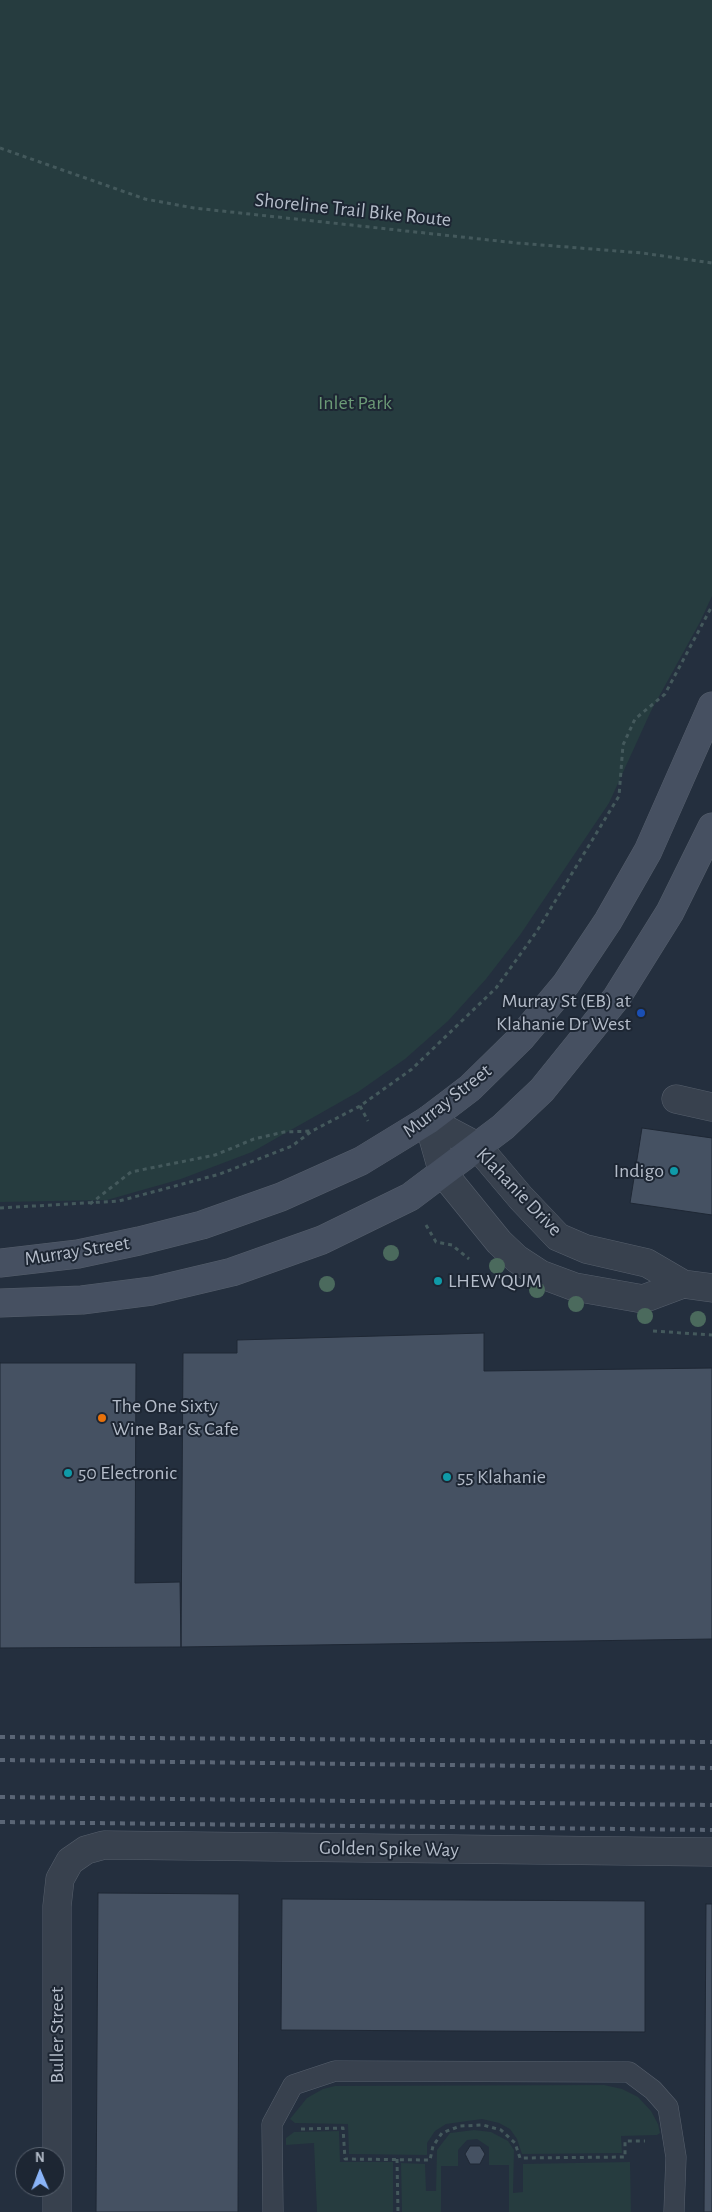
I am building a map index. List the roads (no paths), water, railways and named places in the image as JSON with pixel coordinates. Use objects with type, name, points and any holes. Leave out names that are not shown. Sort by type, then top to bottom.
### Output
[{"type":"main road","name":"Murray Street","points":[[0,1263],[78,1254],[202,1225],[281,1197],[361,1161],[428,1120],[470,1088],[521,1038],[566,984],[608,921],[648,851],[712,706]]},
{"type":"main road","points":[[0,1303],[82,1300],[152,1291],[232,1272],[322,1240],[410,1197],[503,1127],[542,1090],[617,997],[670,912],[712,827]]},
{"type":"street","points":[[676,1100],[712,1107]]},
{"type":"street","name":"Klahanie Drive","points":[[428,1120],[478,1146],[521,1198],[558,1237],[586,1249],[647,1263],[683,1284],[712,1288]]},
{"type":"street","name":"Klahanie Drive","points":[[428,1120],[443,1172],[499,1242],[517,1259],[540,1274],[575,1287],[643,1300],[683,1284]]},
{"type":"street","name":"Golden Spike Way","points":[[70,1861],[86,1850],[104,1845],[712,1852]]},
{"type":"street","name":"Buller Street","points":[[57,2212],[57,1906],[60,1880],[70,1861]]},
{"type":"lane","points":[[273,2212],[272,2124],[293,2085],[335,2071],[629,2072],[653,2090],[668,2106],[675,2141],[674,2212]]},
{"type":"railway","points":[[0,1737],[712,1742]]},
{"type":"railway","points":[[0,1760],[712,1768]]},
{"type":"railway","points":[[0,1797],[712,1805]]},
{"type":"railway","points":[[0,1822],[712,1830]]},
{"type":"place","name":"Murray St (EB) at Klahanie Dr West","points":[[641,1013]]},
{"type":"place","name":"Indigo","points":[[674,1171]]},
{"type":"place","name":"LHEW'QUM","points":[[438,1281]]},
{"type":"place","name":"The One Sixty Wine Bar & Cafe","points":[[102,1418]]},
{"type":"place","name":"50 Electronic","points":[[68,1473]]},
{"type":"place","name":"55 Klahanie","points":[[447,1477]]},
{"type":"park label","name":"Inlet Park","points":[[355,403]]}]
